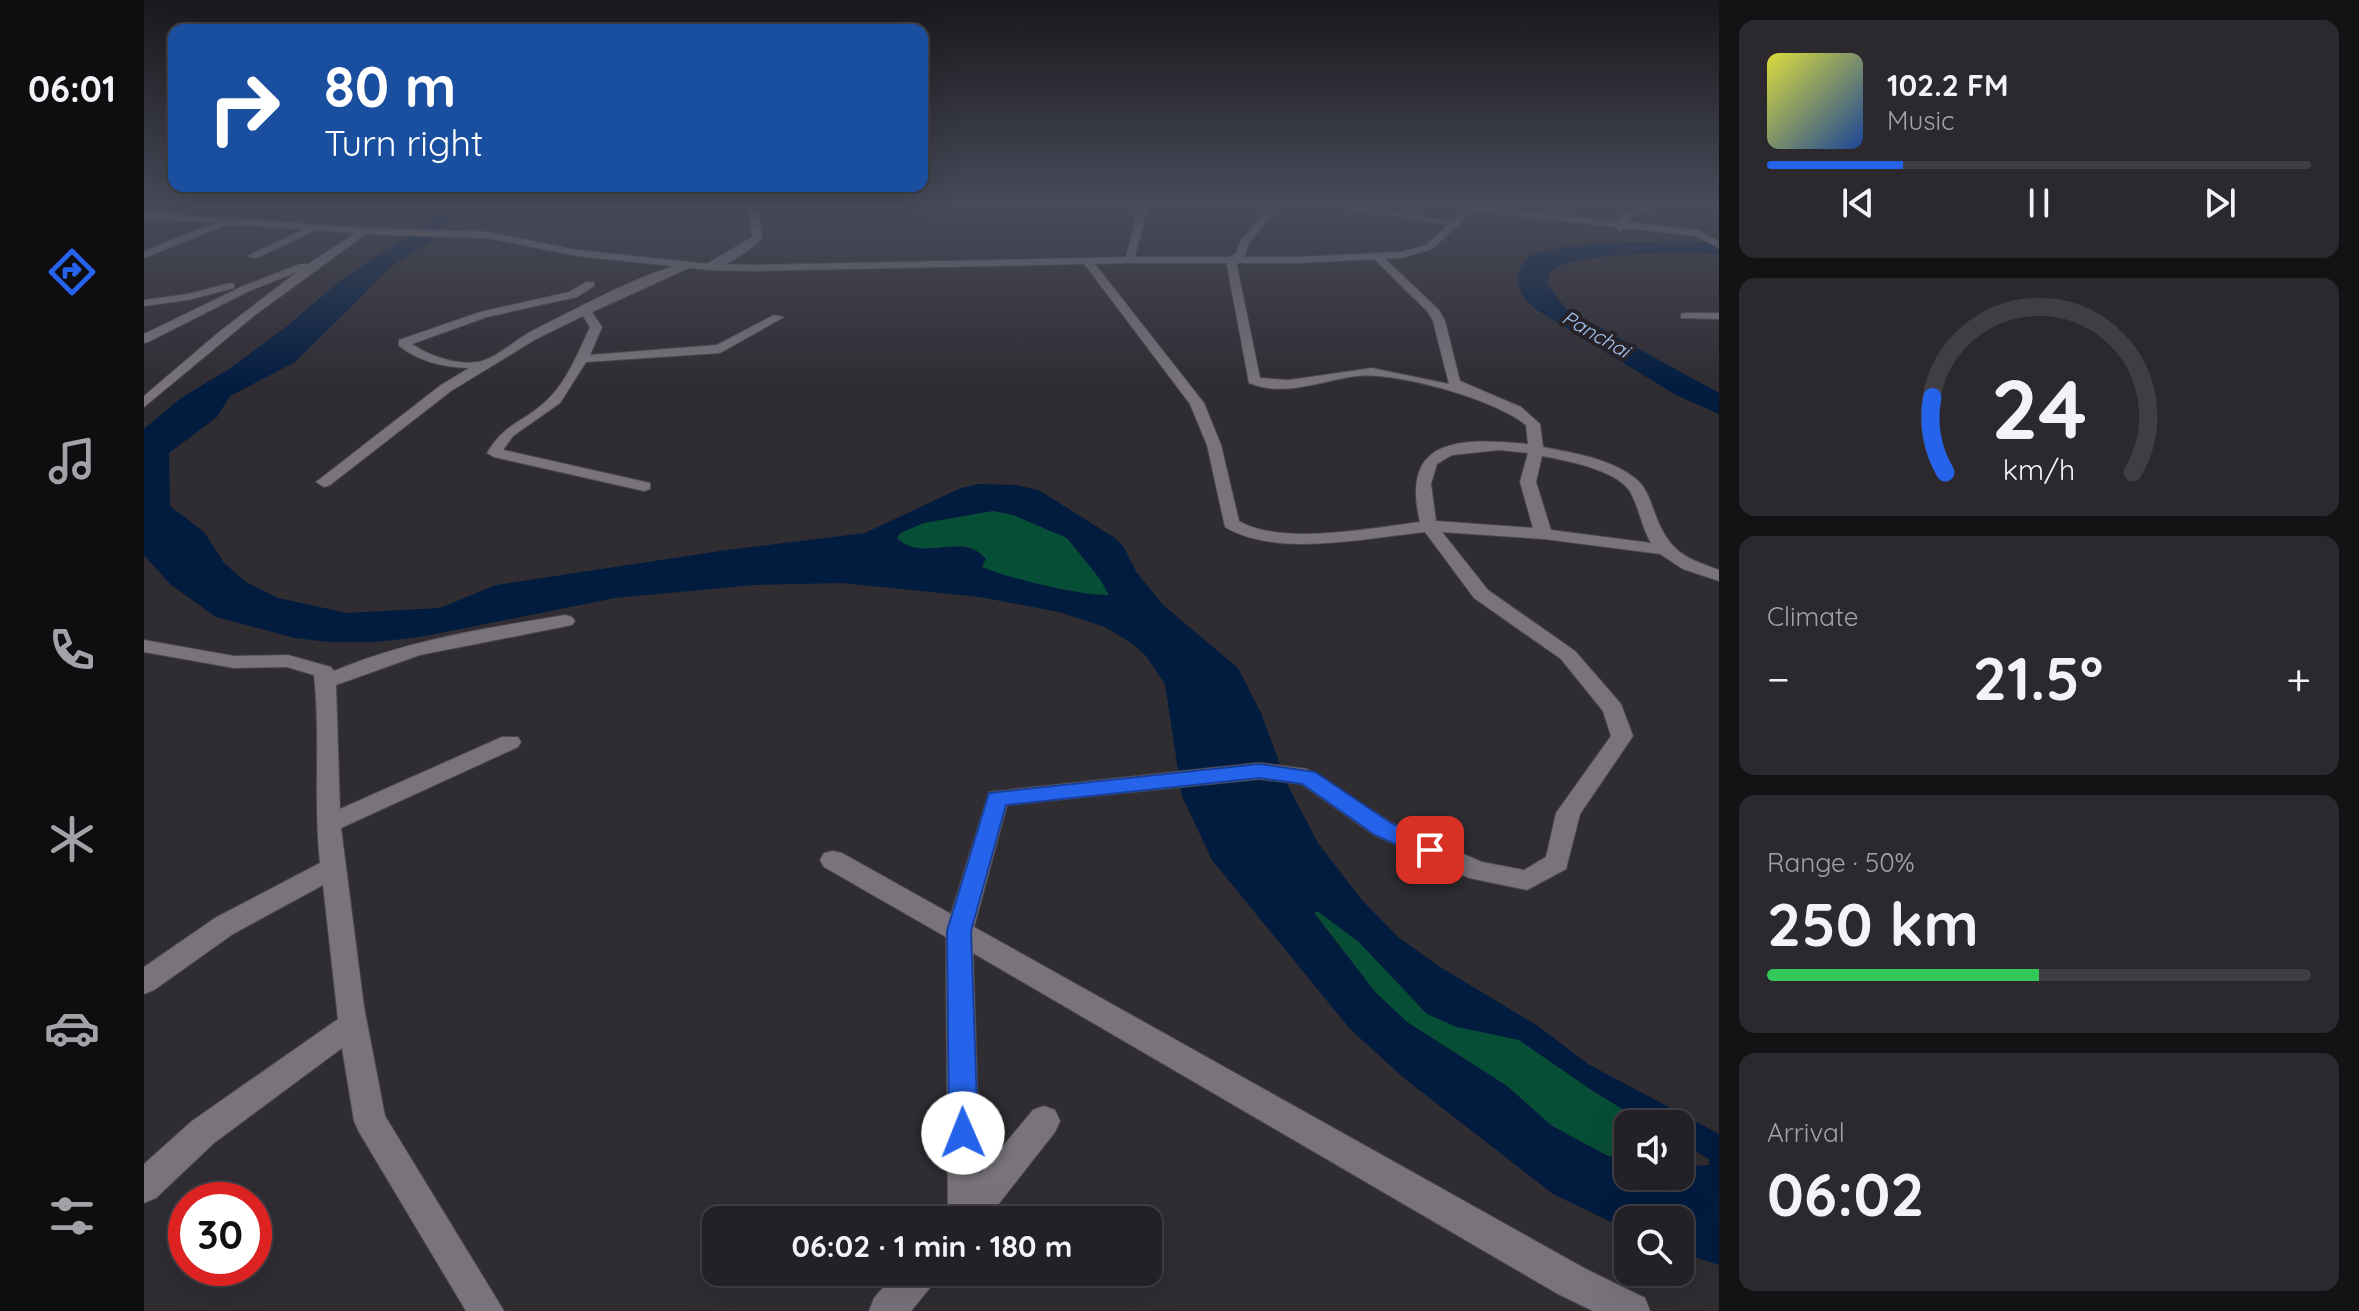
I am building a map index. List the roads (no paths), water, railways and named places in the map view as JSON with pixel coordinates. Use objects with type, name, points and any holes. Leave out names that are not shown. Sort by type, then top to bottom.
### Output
[{"type":"street","points":[[144,339],[305,266]]},
{"type":"street","points":[[144,403],[216,338],[312,266]]},
{"type":"street","points":[[324,482],[399,422],[532,336],[684,266]]},
{"type":"street","points":[[700,266],[761,266]]},
{"type":"street","points":[[1091,266],[1197,403],[1214,445],[1231,523],[1236,529],[1252,534],[1301,538],[1429,526],[1544,534],[1661,549],[1677,561],[1719,576]]},
{"type":"street","points":[[1232,266],[1254,380],[1259,384],[1278,385],[1370,372],[1482,397]]},
{"type":"street","points":[[1387,266],[1433,310],[1439,321],[1455,384],[1528,416],[1533,424],[1536,449],[1528,482],[1544,534]]},
{"type":"street","points":[[144,303],[265,282]]},
{"type":"street","points":[[484,365],[440,363],[416,354],[403,343],[484,314],[573,295],[590,284]]},
{"type":"street","points":[[585,310],[596,327],[581,359],[554,402],[503,434],[494,453],[644,486]]},
{"type":"street","points":[[1685,316],[1719,316]]},
{"type":"street","points":[[581,359],[720,349],[778,317]]},
{"type":"street","points":[[965,1206],[959,931],[997,798],[1259,771],[1307,777],[1383,829],[1478,871],[1527,880],[1557,862],[1568,813],[1622,736],[1613,709],[1568,655],[1481,594],[1429,526],[1422,480],[1431,462],[1447,452],[1473,446],[1536,449],[1586,461],[1609,469],[1633,483],[1661,549]]},
{"type":"street","points":[[325,682],[358,667],[458,638],[565,621]]},
{"type":"street","points":[[144,646],[234,662],[288,661],[324,671],[328,704],[328,824],[353,1024],[370,1121],[486,1311]]},
{"type":"street","points":[[328,824],[510,742]]},
{"type":"street","points":[[833,860],[1571,1281],[1632,1311]]},
{"type":"street","points":[[144,982],[224,926],[333,868]]},
{"type":"street","points":[[144,1186],[203,1132],[353,1024]]},
{"type":"street","points":[[976,1206],[1044,1121]]},
{"type":"street","points":[[887,1311],[909,1286]]},
{"type":"water","points":[[362,266],[392,266],[295,362],[230,396],[217,417],[169,453],[170,506],[204,532],[224,563],[246,582],[278,598],[347,613],[440,608],[496,585],[720,551],[865,533],[961,488],[979,484],[1017,485],[1040,491],[1115,538],[1123,546],[1137,573],[1163,605],[1238,668],[1261,713],[1288,786],[1318,843],[1361,899],[1398,937],[1440,967],[1538,1026],[1588,1064],[1674,1110],[1624,1110],[1519,1040],[1457,1027],[1427,1014],[1359,942],[1317,911],[1314,913],[1376,993],[1407,1022],[1507,1086],[1552,1126],[1614,1158],[1614,1190],[1694,1190],[1694,1166],[1709,1165],[1709,1159],[1694,1150],[1694,1121],[1719,1134],[1719,1265],[1694,1257],[1694,1206],[1614,1206],[1614,1223],[1553,1194],[1405,1079],[1350,1029],[1212,860],[1182,796],[1165,684],[1146,656],[1105,627],[1059,612],[980,597],[842,583],[754,585],[615,598],[420,637],[375,642],[295,638],[216,617],[170,584],[144,555],[144,429],[181,398],[229,369]],"holes":[[[993,511],[1013,515],[1067,538],[1109,595],[1026,581],[982,567],[986,559],[966,547],[919,548],[897,538],[900,533],[924,523]]]},
{"type":"water","name":"Panchai","points":[[1521,266],[1561,266],[1549,274],[1547,284],[1566,309],[1719,393],[1719,414],[1676,395],[1540,312],[1519,289]]}]
